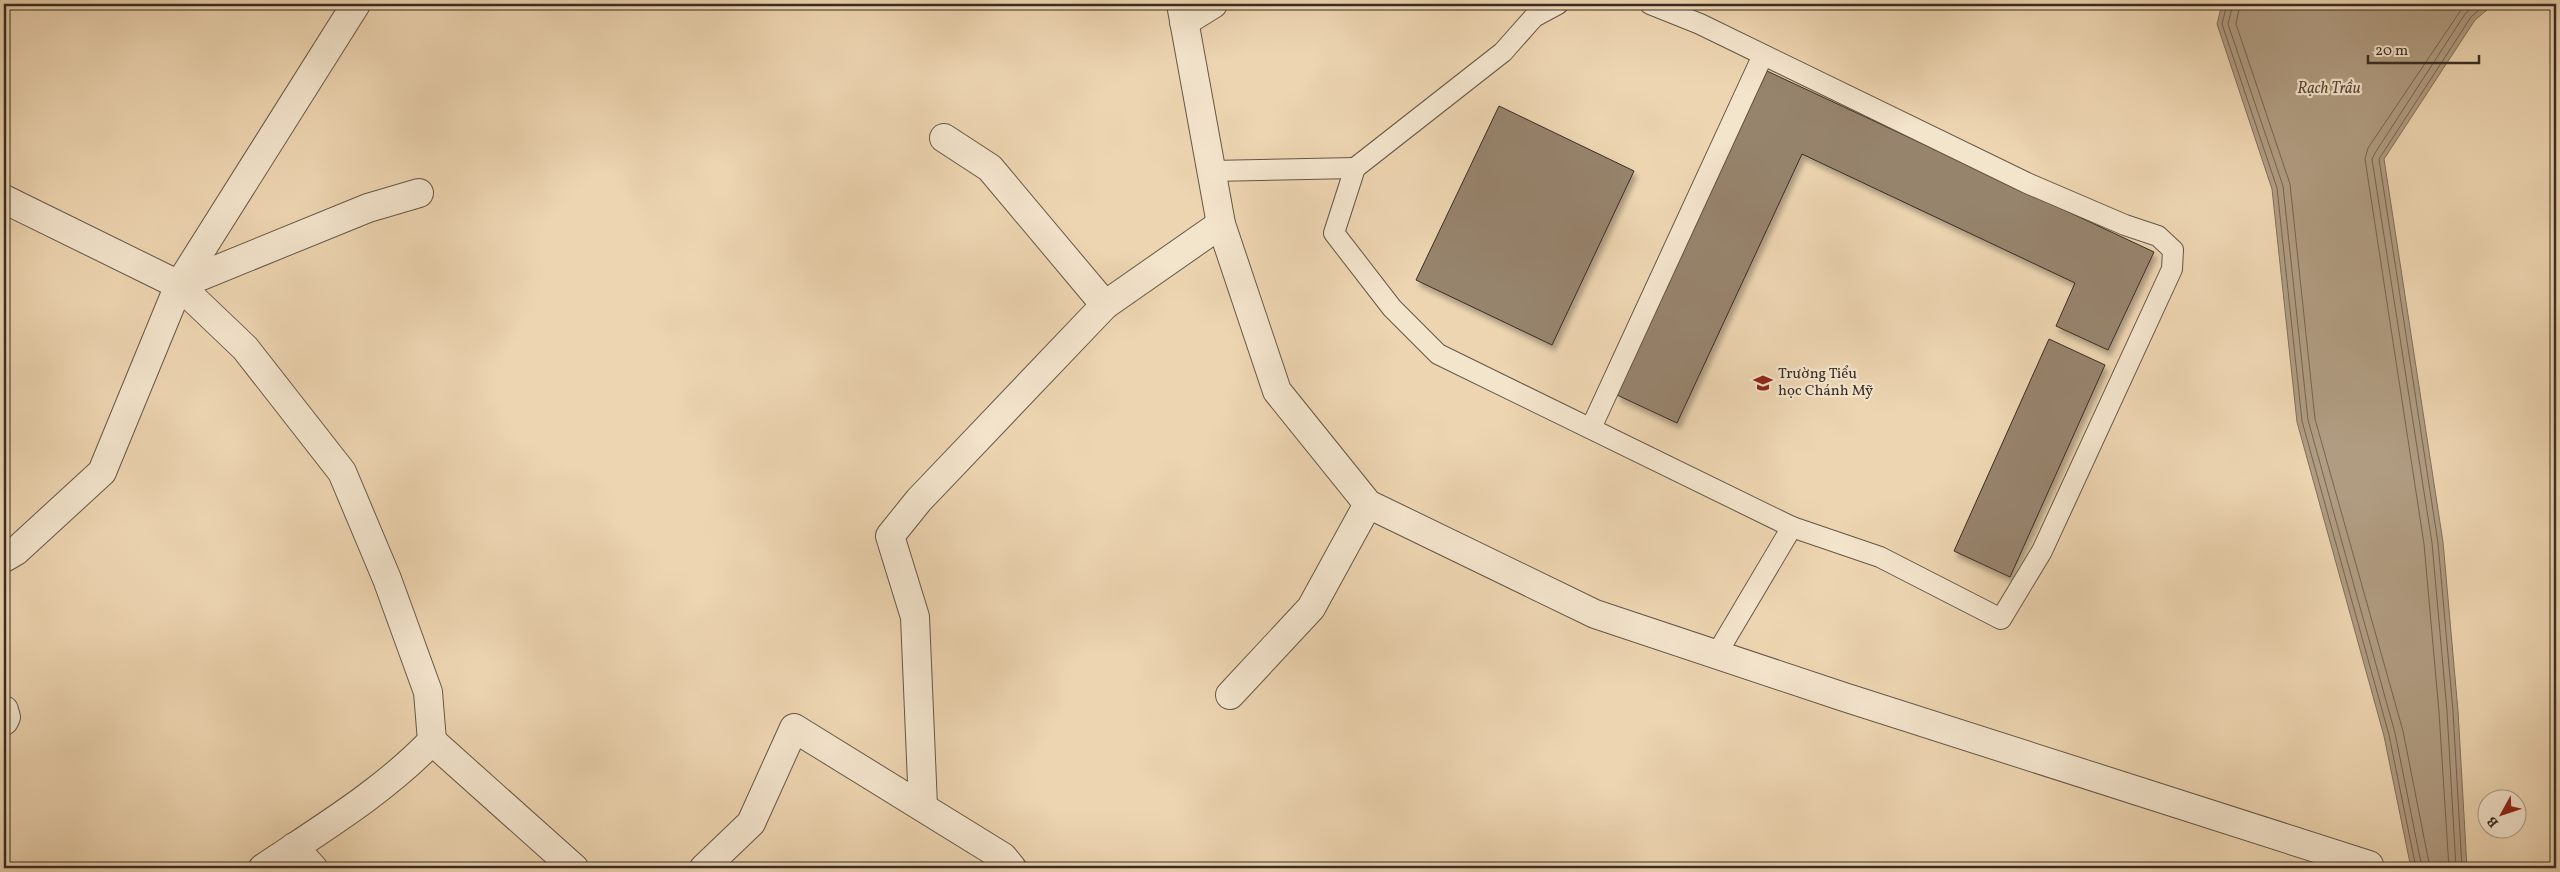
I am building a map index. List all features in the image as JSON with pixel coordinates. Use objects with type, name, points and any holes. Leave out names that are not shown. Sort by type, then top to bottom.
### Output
[{"type":"street","points":[[4,558],[16,551],[102,472],[179,285],[356,4]]},
{"type":"street","points":[[1213,4],[1183,13],[1221,224],[1277,391],[1368,504],[1595,614],[1716,655],[2369,865]]},
{"type":"street","points":[[944,138],[990,168],[1105,305]]},
{"type":"street","points":[[179,285],[368,208],[419,193]]},
{"type":"street","points":[[4,199],[179,285],[245,348],[342,472],[387,579],[428,692],[432,741],[574,868]]},
{"type":"street","points":[[923,806],[915,617],[890,536],[918,500],[1105,305],[1221,224]]},
{"type":"street","points":[[1230,695],[1310,608],[1368,504]]},
{"type":"street","points":[[4,710],[6,717],[4,721]]},
{"type":"street","points":[[704,868],[751,823],[794,728],[923,806],[1003,858],[1012,868]]},
{"type":"street","points":[[263,868],[355,806],[410,764],[432,741]]},
{"type":"street","points":[[294,847],[313,868]]},
{"type":"lane","points":[[1558,4],[1534,17],[1503,52],[1355,168],[1334,233],[1392,308],[1438,354],[1792,527],[1880,557],[2000,619],[2042,551],[2077,480],[2172,269],[2173,250],[2158,236],[2124,225],[2026,183],[1700,24],[1650,4]]},
{"type":"lane","points":[[1591,428],[1763,55]]},
{"type":"lane","points":[[1211,172],[1355,168]]},
{"type":"lane","points":[[1716,655],[1792,527]]},
{"type":"water","name":"Rạch Trầu","points":[[2222,4],[2494,4],[2475,20],[2384,159],[2443,542],[2458,711],[2467,868],[2411,868],[2384,736],[2297,422],[2272,189],[2217,24]]},
{"type":"building","points":[[1767,71],[2154,252],[2108,350],[2056,326],[2075,283],[1802,154],[1677,423],[1617,395]]},
{"type":"building","points":[[1499,106],[1634,171],[1552,345],[1416,280]]},
{"type":"building","points":[[2049,339],[2105,365],[2010,577],[1954,551]]},
{"type":"place","name":"Trường Tiểu học Chánh Mỹ","points":[[1763,383]]}]
